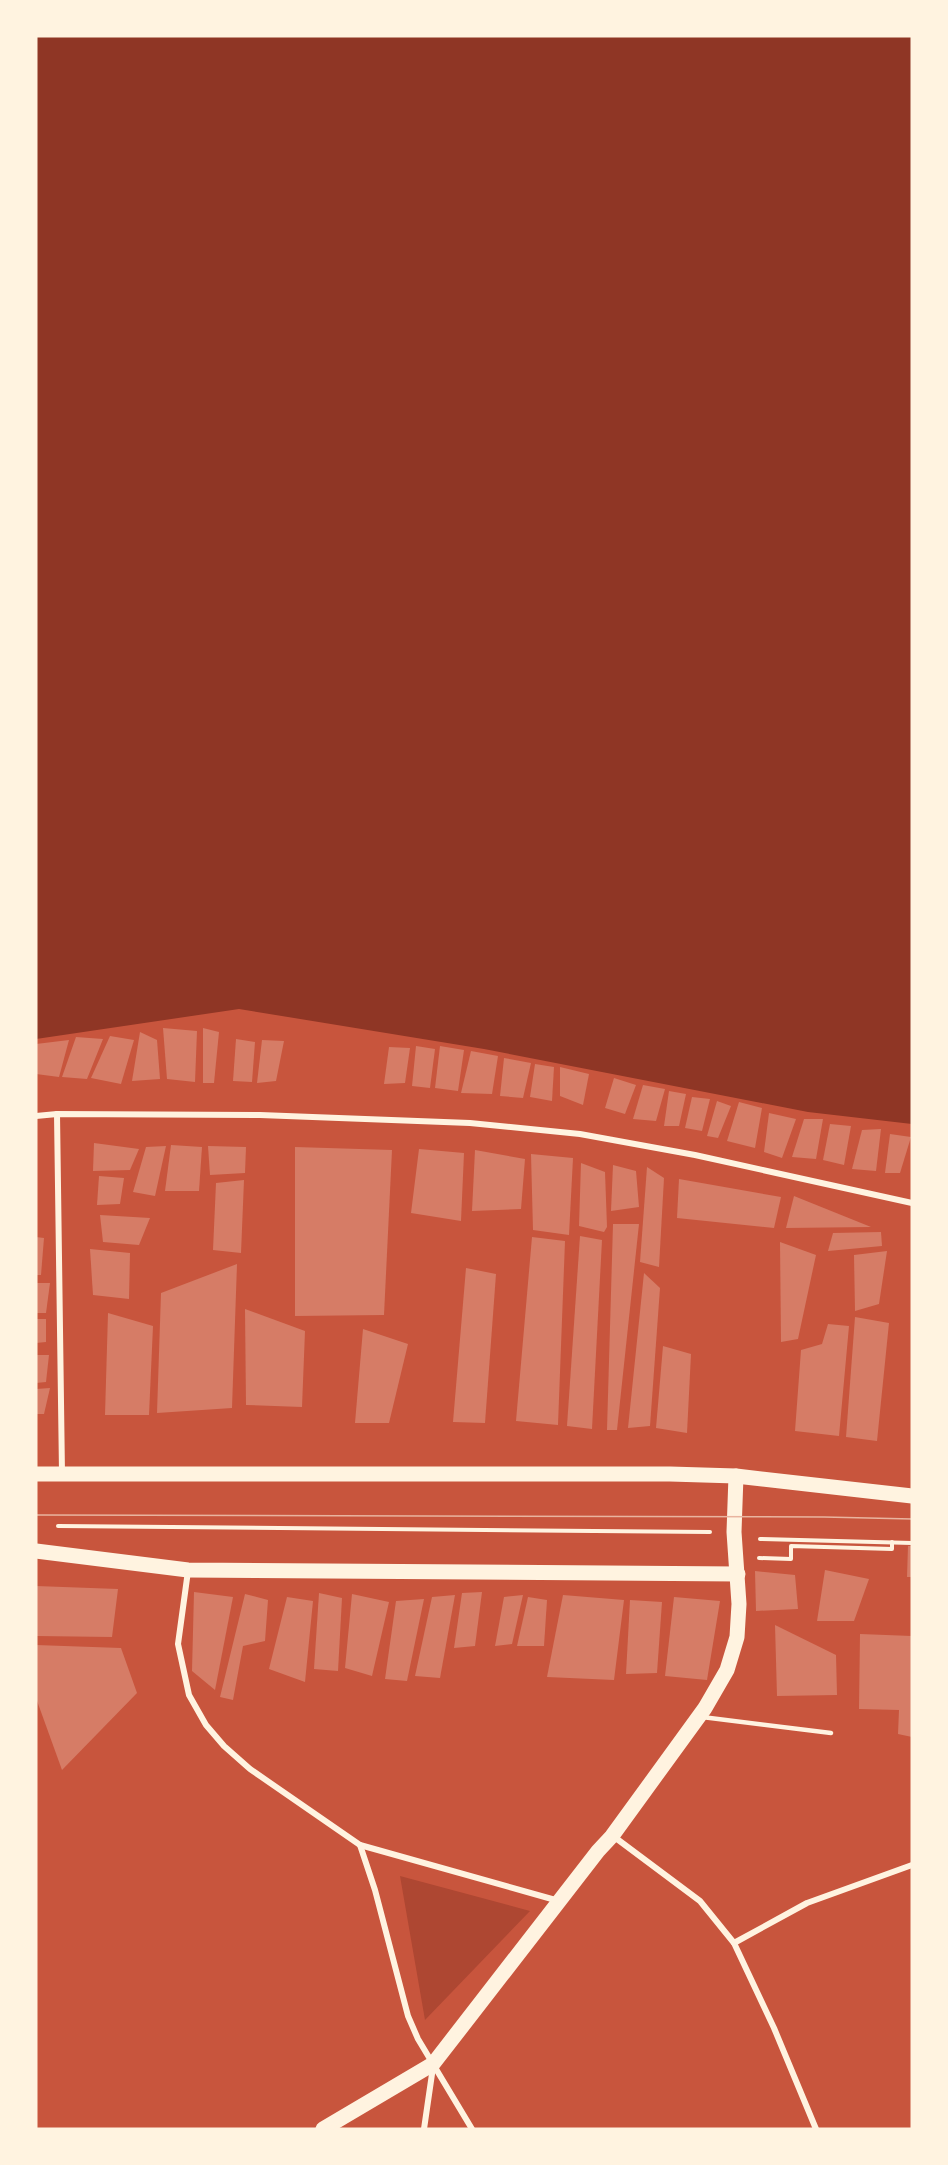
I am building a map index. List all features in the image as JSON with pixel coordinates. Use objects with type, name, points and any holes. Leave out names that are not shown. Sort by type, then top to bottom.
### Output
[{"type":"main road","points":[[36,1474],[544,1473],[736,1476],[912,1496]]},
{"type":"main road","points":[[323,2129],[433,2064],[612,1836],[699,1717],[727,1670],[737,1637],[738,1574],[734,1532],[736,1476]]},
{"type":"main road","points":[[36,1551],[188,1570],[738,1574]]},
{"type":"street","points":[[57,1114],[62,1474]]},
{"type":"street","points":[[36,1116],[57,1114],[260,1115],[470,1124],[579,1134],[695,1155],[912,1203]]},
{"type":"street","points":[[188,1570],[178,1644],[189,1695],[206,1725],[224,1746],[250,1769],[360,1845],[559,1901]]},
{"type":"street","points":[[612,1836],[700,1901],[734,1943],[774,2028],[816,2129]]},
{"type":"street","points":[[360,1845],[375,1890],[408,2016],[433,2064],[472,2129]]},
{"type":"street","points":[[734,1943],[807,1903],[910,1866]]},
{"type":"street","points":[[424,2129],[433,2064]]},
{"type":"lane","points":[[699,1717],[831,1733]]},
{"type":"path","points":[[48,1526],[734,1532]]},
{"type":"path","points":[[759,1539],[912,1543]]},
{"type":"path","points":[[736,1557],[791,1559],[791,1546],[892,1549],[892,1542]]},
{"type":"shaded area","points":[[36,36],[912,36],[912,1124],[808,1112],[484,1049],[239,1009],[36,1039]]},
{"type":"shaded area","points":[[400,1876],[530,1911],[425,2020]]},
{"type":"building","points":[[163,1028],[197,1031],[195,1082],[167,1079]]},
{"type":"building","points":[[203,1028],[219,1032],[214,1083],[203,1083]]},
{"type":"building","points":[[140,1032],[157,1040],[160,1079],[132,1081]]},
{"type":"building","points":[[110,1036],[134,1040],[121,1084],[91,1078]]},
{"type":"building","points":[[76,1037],[103,1039],[87,1079],[62,1077]]},
{"type":"building","points":[[236,1039],[255,1042],[252,1082],[233,1081]]},
{"type":"building","points":[[69,1040],[59,1077],[36,1074],[36,1044]]},
{"type":"building","points":[[262,1040],[284,1041],[276,1081],[257,1083]]},
{"type":"building","points":[[416,1046],[435,1049],[430,1088],[412,1086]]},
{"type":"building","points":[[440,1046],[464,1050],[458,1091],[435,1088]]},
{"type":"building","points":[[389,1047],[410,1048],[405,1083],[384,1084]]},
{"type":"building","points":[[471,1051],[498,1056],[492,1094],[461,1093]]},
{"type":"building","points":[[504,1058],[531,1063],[523,1098],[500,1096]]},
{"type":"building","points":[[535,1064],[554,1067],[552,1101],[530,1097]]},
{"type":"building","points":[[560,1067],[589,1074],[583,1105],[560,1096]]},
{"type":"building","points":[[614,1078],[636,1085],[625,1114],[605,1108]]},
{"type":"building","points":[[643,1085],[665,1089],[656,1121],[633,1119]]},
{"type":"building","points":[[669,1091],[686,1094],[679,1126],[664,1126]]},
{"type":"building","points":[[692,1097],[710,1099],[702,1131],[685,1128]]},
{"type":"building","points":[[717,1101],[731,1106],[718,1138],[707,1136]]},
{"type":"building","points":[[739,1102],[762,1108],[755,1148],[727,1141]]},
{"type":"building","points":[[769,1113],[796,1119],[782,1158],[764,1152]]},
{"type":"building","points":[[804,1119],[823,1119],[816,1159],[792,1157]]},
{"type":"building","points":[[830,1124],[851,1126],[844,1165],[823,1160]]},
{"type":"building","points":[[881,1129],[876,1171],[852,1169],[862,1130]]},
{"type":"building","points":[[890,1134],[911,1137],[900,1173],[885,1173]]},
{"type":"building","points":[[94,1143],[139,1149],[130,1170],[93,1171]]},
{"type":"building","points":[[171,1145],[202,1147],[199,1191],[165,1191]]},
{"type":"building","points":[[166,1146],[155,1196],[133,1192],[146,1147]]},
{"type":"building","points":[[208,1146],[246,1147],[245,1173],[210,1175]]},
{"type":"building","points":[[295,1147],[392,1150],[384,1315],[295,1316]]},
{"type":"building","points":[[419,1149],[464,1153],[461,1221],[411,1213]]},
{"type":"building","points":[[475,1150],[525,1159],[521,1209],[472,1211]]},
{"type":"building","points":[[531,1154],[573,1158],[569,1235],[533,1230]]},
{"type":"building","points":[[581,1163],[605,1172],[607,1227],[604,1232],[579,1226]]},
{"type":"building","points":[[613,1165],[636,1171],[639,1207],[611,1211]]},
{"type":"building","points":[[647,1167],[664,1178],[659,1267],[640,1262]]},
{"type":"building","points":[[99,1176],[124,1178],[120,1204],[97,1205]]},
{"type":"building","points":[[679,1179],[781,1197],[774,1228],[677,1218]]},
{"type":"building","points":[[244,1180],[241,1253],[213,1250],[216,1183]]},
{"type":"building","points":[[794,1196],[871,1227],[786,1228]]},
{"type":"building","points":[[100,1215],[150,1218],[139,1245],[103,1242]]},
{"type":"building","points":[[613,1224],[639,1224],[617,1430],[607,1430]]},
{"type":"building","points":[[881,1232],[882,1246],[828,1251],[833,1233]]},
{"type":"building","points":[[580,1236],[602,1240],[592,1429],[567,1426]]},
{"type":"building","points":[[36,1237],[44,1238],[41,1275],[36,1275]]},
{"type":"building","points":[[532,1237],[565,1241],[558,1425],[516,1421]]},
{"type":"building","points":[[780,1242],[816,1255],[798,1339],[781,1342]]},
{"type":"building","points":[[90,1249],[130,1253],[129,1299],[93,1295]]},
{"type":"building","points":[[887,1251],[879,1304],[855,1311],[854,1255]]},
{"type":"building","points":[[237,1264],[232,1408],[157,1413],[161,1293]]},
{"type":"building","points":[[466,1268],[496,1274],[485,1423],[453,1422]]},
{"type":"building","points":[[644,1273],[660,1288],[650,1426],[628,1428]]},
{"type":"building","points":[[36,1283],[50,1283],[46,1313],[36,1313]]},
{"type":"building","points":[[245,1309],[305,1331],[302,1407],[246,1405]]},
{"type":"building","points":[[108,1313],[153,1326],[149,1415],[105,1415]]},
{"type":"building","points":[[855,1317],[889,1323],[877,1441],[846,1437]]},
{"type":"building","points":[[36,1319],[46,1319],[46,1342],[36,1343]]},
{"type":"building","points":[[828,1324],[849,1326],[839,1436],[795,1431],[801,1350],[822,1344]]},
{"type":"building","points":[[363,1329],[408,1344],[389,1423],[355,1423]]},
{"type":"building","points":[[663,1346],[691,1354],[687,1433],[656,1428]]},
{"type":"building","points":[[36,1355],[49,1355],[46,1382],[36,1383]]},
{"type":"building","points":[[50,1388],[44,1414],[36,1414],[36,1389]]},
{"type":"building","points":[[908,1546],[912,1546],[912,1577],[907,1577]]},
{"type":"building","points":[[825,1570],[869,1579],[854,1621],[817,1621]]},
{"type":"building","points":[[755,1571],[795,1575],[798,1609],[756,1611]]},
{"type":"building","points":[[36,1586],[118,1589],[112,1637],[36,1636]]},
{"type":"building","points":[[194,1592],[233,1597],[215,1690],[192,1671]]},
{"type":"building","points":[[482,1592],[475,1646],[454,1648],[462,1593]]},
{"type":"building","points":[[319,1593],[342,1598],[338,1671],[314,1669]]},
{"type":"building","points":[[245,1594],[268,1600],[265,1641],[243,1646],[233,1700],[220,1697]]},
{"type":"building","points":[[352,1594],[389,1602],[372,1676],[345,1668]]},
{"type":"building","points":[[455,1595],[440,1678],[415,1676],[432,1597]]},
{"type":"building","points":[[523,1595],[512,1644],[495,1646],[504,1597]]},
{"type":"building","points":[[563,1595],[624,1600],[614,1680],[547,1677]]},
{"type":"building","points":[[287,1597],[313,1601],[305,1682],[269,1669]]},
{"type":"building","points":[[528,1597],[547,1600],[544,1646],[517,1646]]},
{"type":"building","points":[[674,1597],[720,1601],[707,1680],[665,1676]]},
{"type":"building","points":[[424,1599],[407,1681],[385,1679],[396,1601]]},
{"type":"building","points":[[630,1600],[662,1602],[657,1673],[626,1674]]},
{"type":"building","points":[[775,1625],[836,1655],[837,1695],[777,1696]]},
{"type":"building","points":[[860,1634],[912,1636],[912,1737],[898,1734],[899,1710],[859,1709]]},
{"type":"building","points":[[36,1645],[121,1648],[137,1693],[62,1770],[36,1698]]},
{"type":"tram line","points":[[36,1515],[912,1519]]}]
